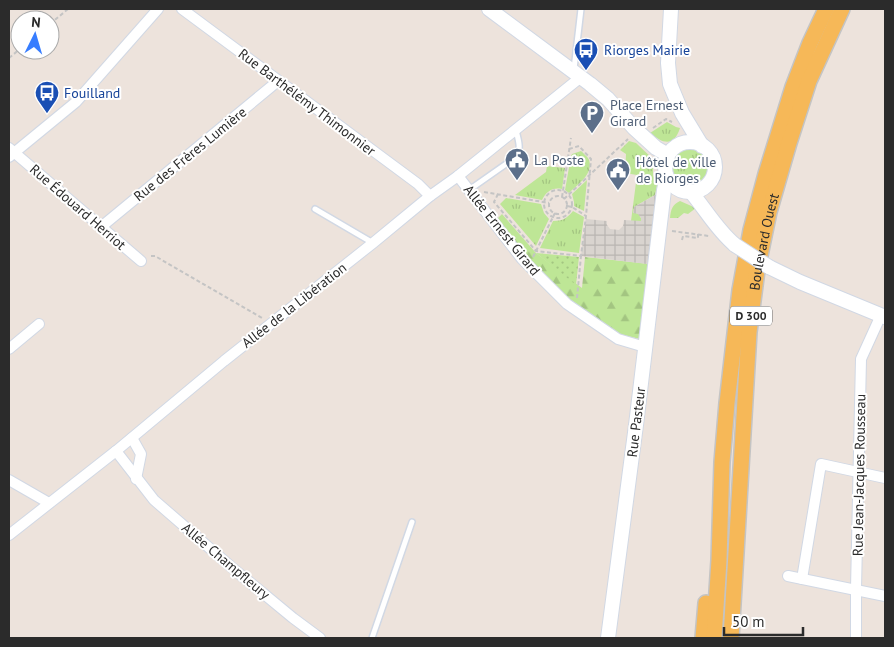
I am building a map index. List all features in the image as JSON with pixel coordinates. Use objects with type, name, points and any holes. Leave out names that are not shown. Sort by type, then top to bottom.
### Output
[{"type":"main road","name":"Boulevard Ouest","points":[[714,638],[722,462],[738,298],[751,230],[766,174],[793,87],[826,9]]},
{"type":"main road","name":"Boulevard Ouest","points":[[730,638],[749,332],[757,270],[768,212],[809,81],[842,9]]},
{"type":"main road","points":[[703,638],[714,503],[722,462]]},
{"type":"main road","points":[[732,607],[734,638]]},
{"type":"street","points":[[11,152],[76,102],[158,9]]},
{"type":"street","name":"Rue Barthélémy Thimonnier","points":[[182,9],[418,184],[430,196]]},
{"type":"street","points":[[489,9],[608,99],[643,136],[656,148],[668,155]]},
{"type":"street","points":[[662,206],[670,197],[686,191],[697,191],[707,185],[714,174],[712,156],[682,119],[670,84],[668,74],[671,9]]},
{"type":"street","name":"Allée de la Libération","points":[[9,535],[116,451],[271,323],[516,130],[577,75]]},
{"type":"street","name":"Rue des Frères Lumière","points":[[101,226],[278,81]]},
{"type":"street","points":[[680,145],[682,119]]},
{"type":"street","points":[[702,146],[694,143],[680,145],[672,150],[668,155],[665,168],[667,177],[673,185],[686,191],[710,216],[730,241],[769,267],[800,282],[883,316]]},
{"type":"street","name":"Rue Édouard Herriot","points":[[11,152],[138,259]]},
{"type":"street","name":"Allée Ernest Girard","points":[[458,176],[522,259],[566,304],[618,339],[645,347]]},
{"type":"street","name":"Rue Pasteur","points":[[608,638],[630,479],[667,177]]},
{"type":"street","points":[[707,185],[710,216]]},
{"type":"street","name":"Rue Jean-Jacques Rousseau","points":[[856,638],[861,360],[883,316]]},
{"type":"street","points":[[9,349],[39,324]]},
{"type":"street","points":[[132,438],[141,454],[136,479]]},
{"type":"street","name":"Allée Champfleury","points":[[116,451],[154,500],[236,571],[320,638]]},
{"type":"street","points":[[802,579],[821,464],[885,478]]},
{"type":"street","points":[[9,480],[49,503]]},
{"type":"street","points":[[788,576],[885,596]]},
{"type":"lane","points":[[577,75],[581,9]]},
{"type":"lane","points":[[469,190],[507,164],[519,153],[516,130]]},
{"type":"lane","points":[[315,209],[373,244]]},
{"type":"lane","points":[[372,638],[412,522]]},
{"type":"path","points":[[549,203],[554,197],[563,198],[568,195],[629,139],[636,141],[666,119],[682,119]]},
{"type":"path","points":[[567,206],[563,198],[563,191],[571,138]]},
{"type":"path","points":[[569,150],[579,146],[591,159],[591,174],[575,310]]},
{"type":"path","points":[[469,190],[549,203]]},
{"type":"path","points":[[557,190],[563,191],[571,201],[572,207],[569,213],[563,218],[547,214],[544,202],[546,196],[557,190]]},
{"type":"path","points":[[498,194],[494,202],[536,251],[581,256]]},
{"type":"path","points":[[549,203],[554,213]]},
{"type":"path","points":[[567,206],[586,216]]},
{"type":"path","points":[[554,213],[562,213],[567,206]]},
{"type":"path","points":[[528,266],[554,213]]},
{"type":"path","points":[[660,230],[698,234],[730,241]]},
{"type":"path","points":[[682,240],[683,236],[698,238],[698,234]]},
{"type":"path","points":[[138,259],[155,256],[271,323]]},
{"type":"green space","points":[[667,122],[680,128],[678,134],[671,141],[659,140],[650,133]]},
{"type":"green space","points":[[629,141],[636,143],[653,159],[653,175],[657,186],[655,195],[634,207],[641,221],[631,221],[637,175],[625,173],[626,154],[620,150]]},
{"type":"green space","points":[[690,148],[703,154],[709,167],[703,180],[690,186],[677,180],[671,167],[677,154]]},
{"type":"green space","points":[[581,151],[589,160],[589,170],[584,179],[569,193],[565,190],[571,156]]},
{"type":"green space","points":[[547,166],[565,168],[562,189],[550,191],[542,200],[515,195],[546,172]]},
{"type":"green space","points":[[587,180],[584,211],[574,206],[572,194]]},
{"type":"green space","points":[[506,198],[541,204],[544,213],[549,219],[536,246],[500,204]]},
{"type":"green space","points":[[680,201],[696,208],[678,218],[670,218],[672,208]]},
{"type":"green space","points":[[573,211],[584,217],[579,253],[540,248],[553,221],[564,219]]},
{"type":"green space","points":[[502,214],[536,253],[582,288],[585,257],[650,264],[640,339],[619,334],[568,302],[523,258],[495,221]]},
{"type":"green space","points":[[536,253],[579,257],[576,285]]},
{"type":"shaded area","points":[[664,194],[655,265],[581,256],[586,219],[607,221],[610,229],[619,230],[623,226],[624,220],[641,221],[638,214],[633,213],[634,207],[655,195]]},
{"type":"place","name":"Riorges Mairie","points":[[586,71]]},
{"type":"place","name":"Fouilland","points":[[47,114]]},
{"type":"place","name":"Place Ernest Girard","points":[[592,134]]},
{"type":"place","name":"La Poste","points":[[517,181]]},
{"type":"place","name":"Hôtel de ville de Riorges","points":[[618,191]]}]
